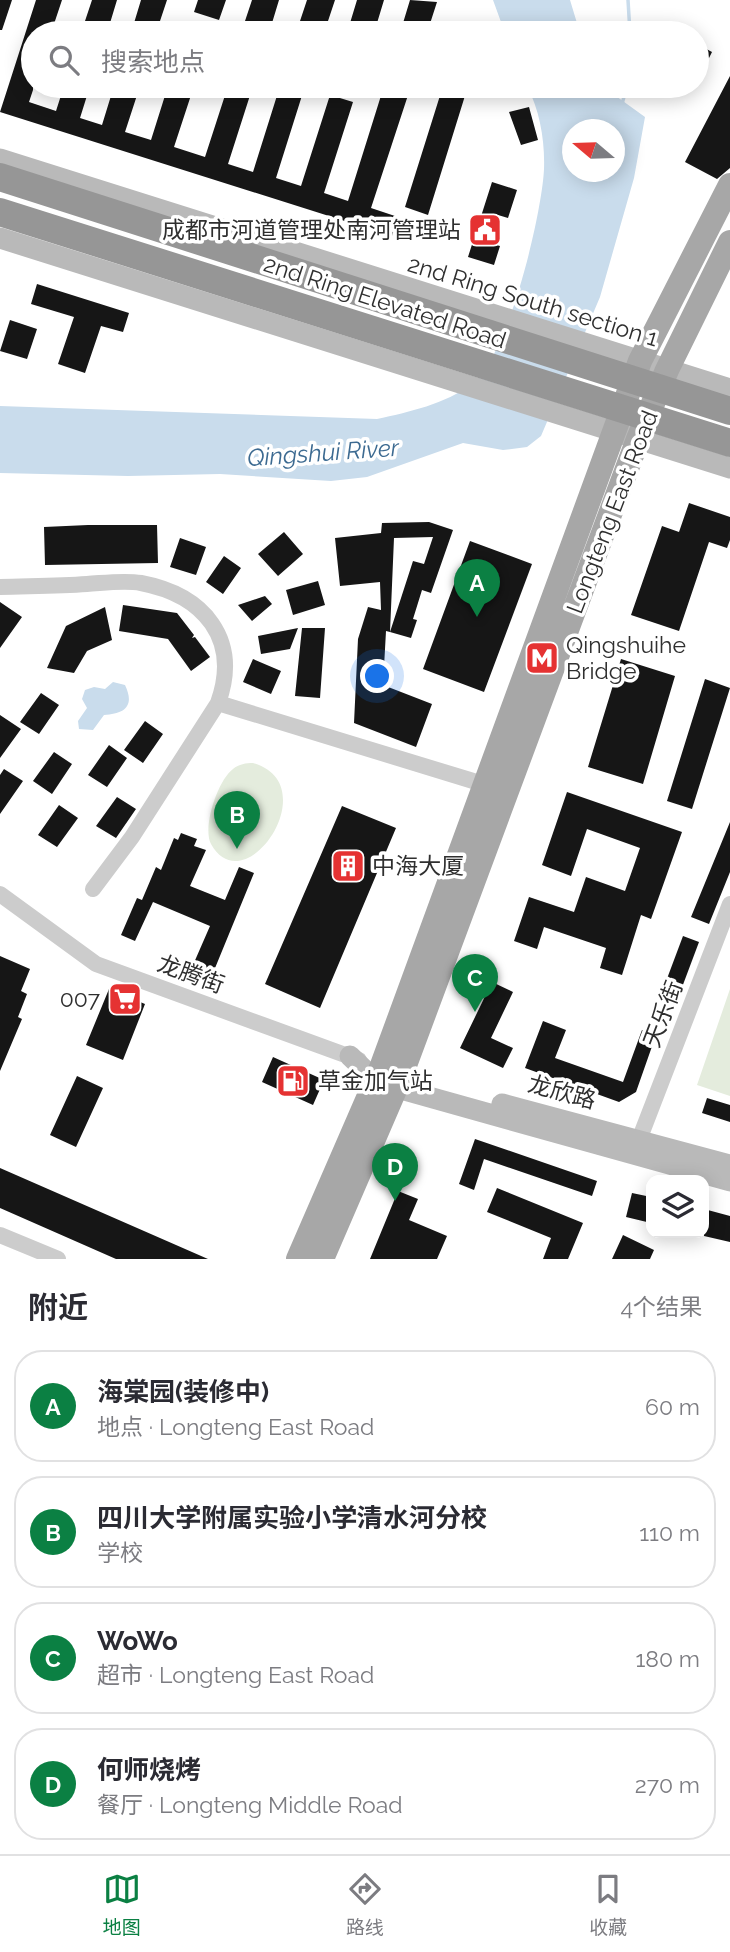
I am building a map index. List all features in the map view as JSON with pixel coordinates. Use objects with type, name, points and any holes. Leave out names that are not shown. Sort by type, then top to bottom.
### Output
[{"type":"highway","name":"2nd Ring Elevated Road","points":[[0,177],[730,411]]},
{"type":"highway","name":"2nd Ring Elevated Road","points":[[0,212],[730,443]]},
{"type":"main road","name":"2nd Ring South section 1","points":[[0,159],[730,389]]},
{"type":"main road","name":"Longteng East Road","points":[[389,1078],[483,784],[612,431],[639,361],[730,185]]},
{"type":"main road","points":[[0,238],[730,468]]},
{"type":"main road","name":"Longteng East Road","points":[[389,1078],[638,439],[667,370],[730,242]]},
{"type":"main road","points":[[350,1056],[389,1078],[730,1181]]},
{"type":"main road","points":[[298,1259],[389,1078]]},
{"type":"main road","points":[[322,1259],[389,1078]]},
{"type":"main road","name":"龙欣路","points":[[389,1078],[730,1165]]},
{"type":"street","points":[[0,587],[138,582],[188,601],[204,614],[223,643],[226,680],[218,703],[132,837],[93,889]]},
{"type":"street","points":[[218,703],[483,784]]},
{"type":"street","name":"龙腾街","points":[[0,894],[96,964],[350,1056]]},
{"type":"street","name":"天乐街","points":[[639,1140],[730,904]]},
{"type":"street","points":[[0,1235],[58,1259]]},
{"type":"green space","points":[[253,763],[274,775],[282,793],[281,814],[272,834],[259,851],[242,860],[226,859],[211,844],[209,836],[213,804],[227,775],[238,766]]},
{"type":"green space","points":[[730,989],[730,1096],[697,1085]]},
{"type":"water","points":[[493,0],[570,0],[576,21],[501,21]]},
{"type":"water","name":"Qingshui River","points":[[532,98],[619,98],[645,117],[634,178],[600,297],[541,436],[527,447],[503,450],[463,443],[367,477],[331,481],[220,474],[128,476],[0,473],[0,406],[377,419],[439,402],[472,384],[485,369],[498,346],[521,284],[542,190],[544,158],[541,126]]},
{"type":"water","points":[[113,682],[125,685],[129,698],[126,708],[118,713],[104,715],[93,730],[79,729],[78,721],[87,708],[82,699],[85,690],[94,687],[105,689]]},
{"type":"building","points":[[0,0],[12,0],[2,30],[0,30]]},
{"type":"building","points":[[36,0],[62,0],[55,21],[29,21]]},
{"type":"building","points":[[92,0],[117,0],[111,21],[85,21]]},
{"type":"building","points":[[141,0],[167,0],[160,21],[135,21]]},
{"type":"building","points":[[198,0],[226,0],[219,20],[194,12]]},
{"type":"building","points":[[252,0],[279,0],[273,21],[245,21]]},
{"type":"building","points":[[307,0],[335,0],[328,21],[300,21]]},
{"type":"building","points":[[357,0],[384,0],[378,21],[351,21]]},
{"type":"building","points":[[410,0],[437,2],[431,21],[404,21]]},
{"type":"building","points":[[21,47],[21,98],[30,98],[29,102],[56,111],[60,98],[86,98],[80,118],[102,125],[110,98],[136,98],[125,132],[151,140],[164,98],[190,98],[174,147],[205,157],[224,98],[249,98],[228,164],[253,172],[276,98],[301,98],[276,178],[301,186],[329,98],[340,98],[353,102],[324,193],[348,201],[380,98],[407,98],[371,208],[398,217],[392,236],[0,112]]},
{"type":"building","points":[[730,76],[730,168],[717,179],[685,162]]},
{"type":"building","points":[[439,98],[464,98],[428,215],[405,207]]},
{"type":"building","points":[[529,107],[538,140],[521,145],[509,112]]},
{"type":"building","name":"成都市河道管理处南河管理站","points":[[492,182],[517,190],[508,218],[498,215],[489,243],[500,246],[494,265],[468,257]]},
{"type":"building","points":[[37,284],[129,313],[123,332],[101,326],[85,373],[58,364],[74,317],[31,304]]},
{"type":"building","points":[[10,320],[37,329],[27,359],[0,351]]},
{"type":"building","points":[[689,503],[730,517],[730,540],[727,548],[709,542],[679,631],[631,615],[662,526],[679,532]]},
{"type":"building","points":[[429,522],[453,530],[431,593],[422,590],[413,619],[417,620],[411,638],[386,631],[383,685],[432,704],[416,747],[354,723],[358,639],[368,607],[381,610],[380,582],[340,586],[335,538],[381,533],[382,523]],"holes":[[[433,537],[424,564],[413,561],[390,632],[394,538]]]},
{"type":"building","points":[[157,525],[158,563],[45,565],[44,527]]},
{"type":"building","points":[[284,532],[303,554],[278,576],[258,554]]},
{"type":"building","points":[[180,538],[206,547],[196,575],[170,567]]},
{"type":"building","points":[[470,541],[532,564],[484,692],[423,669]]},
{"type":"building","points":[[224,556],[241,568],[223,594],[206,582]]},
{"type":"building","points":[[318,581],[325,605],[293,615],[286,590]]},
{"type":"building","points":[[265,596],[272,604],[252,621],[238,605]]},
{"type":"building","points":[[0,602],[22,617],[0,648]]},
{"type":"building","points":[[123,605],[177,613],[194,635],[192,638],[195,637],[210,657],[191,671],[168,639],[119,631]]},
{"type":"building","points":[[105,607],[112,640],[87,651],[74,673],[47,668],[66,626]]},
{"type":"building","points":[[298,628],[290,649],[261,654],[258,636]]},
{"type":"building","points":[[302,628],[325,628],[320,698],[295,696]]},
{"type":"building","points":[[253,659],[281,671],[271,694],[243,682]]},
{"type":"building","points":[[621,659],[675,676],[643,784],[588,767]]},
{"type":"building","points":[[705,679],[730,688],[692,809],[667,801]]},
{"type":"building","points":[[41,693],[59,705],[39,734],[20,722]]},
{"type":"building","points":[[0,715],[21,729],[0,758]]},
{"type":"building","points":[[145,721],[163,734],[143,763],[124,750]]},
{"type":"building","points":[[109,745],[127,758],[107,787],[88,775]]},
{"type":"building","points":[[54,752],[72,764],[52,794],[33,781]]},
{"type":"building","points":[[4,769],[23,781],[0,814],[0,775]]},
{"type":"building","points":[[567,792],[682,832],[651,919],[641,915],[622,975],[600,968],[606,948],[544,927],[537,949],[514,941],[529,897],[574,912],[586,877],[625,891],[640,848],[587,829],[571,876],[542,865]]},
{"type":"building","points":[[117,797],[136,809],[116,838],[96,826]]},
{"type":"building","points":[[59,805],[78,818],[57,847],[38,835]]},
{"type":"building","points":[[342,806],[396,828],[320,1008],[265,984]]},
{"type":"building","points":[[730,822],[730,872],[709,924],[691,917]]},
{"type":"building","points":[[181,833],[197,839],[194,846],[206,850],[190,886],[225,900],[239,867],[254,873],[213,973],[193,965],[210,926],[153,902],[135,941],[121,935],[137,898],[142,900],[156,867],[161,870],[174,838],[178,840]]},
{"type":"building","points":[[683,936],[699,942],[675,1006],[659,1000]]},
{"type":"building","points":[[0,956],[30,969],[21,991],[27,994],[18,1017],[22,1019],[0,1071]]},
{"type":"building","points":[[492,982],[513,992],[491,1038],[513,1048],[503,1068],[460,1048]]},
{"type":"building","points":[[109,989],[145,1004],[123,1060],[86,1045]]},
{"type":"building","points":[[543,1021],[566,1030],[555,1058],[623,1082],[642,1030],[656,1035],[636,1092],[619,1102],[525,1068]]},
{"type":"building","name":"草金加气站","points":[[273,1057],[324,1080],[313,1105],[262,1082]]},
{"type":"building","points":[[77,1076],[103,1088],[76,1147],[50,1135]]},
{"type":"building","points":[[707,1098],[730,1105],[730,1122],[702,1113]]},
{"type":"building","points":[[475,1139],[597,1181],[592,1196],[484,1159],[474,1190],[459,1184]]},
{"type":"building","points":[[0,1168],[208,1259],[116,1259],[0,1208]]},
{"type":"building","points":[[497,1188],[583,1223],[568,1259],[543,1259],[551,1238],[487,1212]]},
{"type":"building","points":[[398,1191],[418,1199],[409,1220],[447,1236],[437,1259],[370,1259]]},
{"type":"building","points":[[632,1193],[646,1196],[646,1222],[626,1217]]},
{"type":"building","points":[[709,1210],[730,1216],[730,1242],[709,1237]]},
{"type":"building","points":[[623,1235],[654,1250],[650,1259],[612,1259]]},
{"type":"waterway","points":[[628,0],[629,21]]},
{"type":"waterway","points":[[622,104],[624,98]]},
{"type":"place","name":"成都市河道管理处南河管理站","points":[[485,230]]},
{"type":"place","name":"海棠园(装修中)","points":[[477,617]]},
{"type":"place","name":"Qingshuihe Bridge","points":[[542,658]]},
{"type":"place","name":"四川大学附属实验小学清水河分校","points":[[237,849]]},
{"type":"place","name":"中海大厦","points":[[348,866]]},
{"type":"place","name":"007","points":[[125,999]]},
{"type":"place","name":"WoWo","points":[[475,1012]]},
{"type":"place","name":"草金加气站","points":[[293,1081]]},
{"type":"place","name":"何师烧烤","points":[[395,1201]]}]
